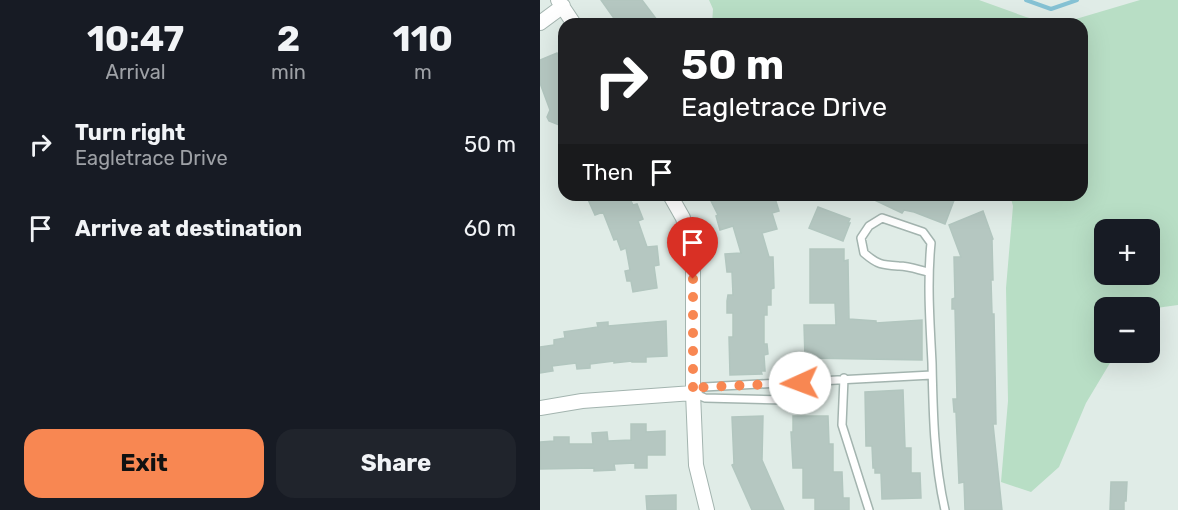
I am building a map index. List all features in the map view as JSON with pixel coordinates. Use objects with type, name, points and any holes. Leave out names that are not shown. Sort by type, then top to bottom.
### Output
[{"type":"street","points":[[540,23],[560,3],[570,18]]},
{"type":"street","points":[[673,201],[683,218],[693,261],[693,393],[696,465],[707,510]]},
{"type":"street","points":[[540,408],[582,401],[693,393]]},
{"type":"lane","points":[[928,272],[900,266],[888,267],[876,263],[864,253],[861,238],[869,226],[882,218],[923,232],[931,243],[928,272],[932,375],[939,482],[945,510]]},
{"type":"lane","points":[[693,393],[704,387],[932,375]]},
{"type":"lane","points":[[844,378],[842,425],[869,510]]},
{"type":"lane","points":[[693,393],[705,398],[786,400],[797,390],[800,383]]},
{"type":"green space","points":[[709,0],[979,0],[1030,18],[712,18],[713,9]]},
{"type":"green space","points":[[1140,0],[1178,0],[1178,305],[1160,307],[1160,297],[1094,297],[1094,363],[1110,363],[1086,403],[1059,467],[1031,492],[1001,482],[1008,401],[1006,288],[1012,201],[1088,201],[1088,18],[1079,18]]},
{"type":"building","points":[[601,0],[642,0],[656,18],[614,18]]},
{"type":"building","points":[[557,53],[558,56],[558,125],[549,121],[547,117],[550,110],[540,83],[540,60]]},
{"type":"building","points":[[589,201],[631,201],[633,205],[637,204],[643,219],[638,221],[647,247],[657,246],[659,265],[654,266],[657,288],[633,292],[631,281],[627,281],[625,271],[630,270],[626,248],[621,250],[617,239],[614,240],[603,212],[595,215]]},
{"type":"building","points":[[711,201],[776,201],[779,211],[772,213],[777,229],[762,233],[769,257],[773,257],[774,288],[771,289],[771,305],[767,305],[767,315],[764,315],[764,344],[767,344],[768,354],[764,355],[765,371],[761,371],[762,374],[730,375],[729,337],[733,337],[733,313],[727,313],[727,301],[728,295],[733,295],[732,272],[727,272],[725,254],[741,253],[733,226],[720,230],[716,216],[718,215]]},
{"type":"building","points":[[877,201],[954,201],[945,224],[914,212],[904,210],[902,213]]},
{"type":"building","points":[[818,207],[850,219],[843,241],[809,228]]},
{"type":"building","points":[[983,211],[993,239],[993,280],[991,280],[992,314],[994,314],[996,424],[993,424],[1002,510],[965,510],[964,482],[959,483],[956,412],[954,412],[953,399],[957,399],[955,309],[952,309],[952,299],[955,298],[954,257],[961,257],[949,225]]},
{"type":"building","points":[[810,249],[844,249],[844,261],[848,260],[849,319],[876,321],[876,323],[922,320],[922,360],[805,358],[804,325],[836,325],[835,303],[810,303]]},
{"type":"building","points":[[666,321],[667,356],[646,357],[646,362],[614,363],[614,361],[590,364],[590,368],[577,369],[576,363],[552,366],[553,371],[540,373],[540,347],[554,345],[554,340],[565,338],[564,332],[598,327],[597,323],[608,322],[608,326]]},
{"type":"building","points":[[903,390],[905,448],[911,448],[911,473],[920,473],[921,498],[882,499],[881,473],[875,473],[875,468],[873,468],[872,446],[866,446],[865,392]]},
{"type":"building","points":[[763,416],[762,460],[784,510],[752,510],[732,465],[734,464],[732,417]]},
{"type":"building","points":[[793,416],[828,416],[829,444],[833,444],[833,472],[842,472],[843,498],[849,498],[849,510],[815,510],[815,498],[803,498],[803,468],[793,468],[791,432],[793,432]]},
{"type":"building","points":[[631,424],[646,424],[646,432],[665,431],[665,455],[647,455],[647,468],[635,468],[635,463],[614,464],[615,470],[540,469],[540,442],[554,441],[554,437],[569,437],[569,444],[593,444],[592,433],[607,432],[608,441],[631,440]]},
{"type":"building","points":[[1111,482],[1127,482],[1124,510],[1110,510]]},
{"type":"building","points":[[676,495],[676,510],[647,510],[646,496]]},
{"type":"waterway","points":[[1026,0],[1051,9],[1077,0]]},
{"type":"route","points":[[693,279],[693,393],[704,387],[800,383]]}]
